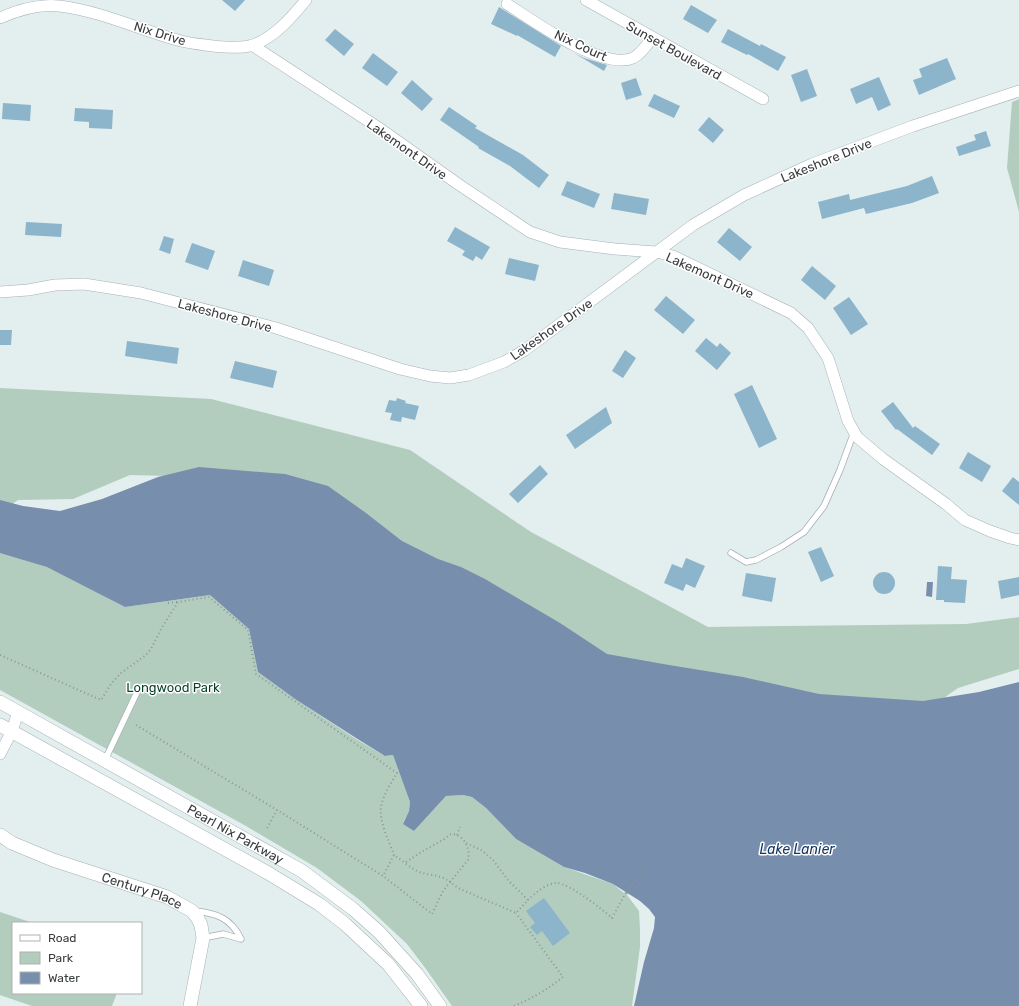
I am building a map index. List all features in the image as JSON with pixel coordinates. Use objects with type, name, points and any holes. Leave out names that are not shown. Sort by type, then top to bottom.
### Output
[{"type":"street","name":"Nix Drive","points":[[0,18],[32,7],[58,6],[97,14],[182,41],[216,47],[252,45],[264,40],[283,26],[306,0]]},
{"type":"street","name":"Sunset Boulevard","points":[[586,0],[764,99]]},
{"type":"street","name":"Nix Court","points":[[507,4],[573,44],[602,57],[617,61],[633,58],[643,50],[652,38]]},
{"type":"street","name":"Lakemont Drive","points":[[252,45],[379,128],[458,184],[530,232],[560,242],[656,252],[673,256],[791,313],[808,328],[828,358],[848,422],[857,437],[883,459],[965,520],[990,531],[1019,540]]},
{"type":"street","name":"Lakeshore Drive","points":[[0,292],[28,290],[55,285],[84,284],[141,293],[276,328],[400,369],[430,376],[450,378],[469,375],[486,370],[504,362],[525,350],[693,225],[744,195],[812,164],[913,126],[1019,90]]},
{"type":"street","name":"Pearl Nix Parkway","points":[[0,702],[302,871],[326,887],[353,909],[392,946],[417,974],[440,1006]]},
{"type":"street","points":[[0,754],[12,731],[18,712]]},
{"type":"street","name":"Pearl Nix Parkway","points":[[0,725],[268,873],[319,904],[345,924],[388,964],[421,1006]]},
{"type":"street","name":"Century Place","points":[[0,835],[12,842],[53,860],[167,896],[192,911],[201,925],[203,938],[190,1006]]},
{"type":"lane","points":[[731,553],[746,562],[756,560],[781,547],[804,532],[824,506],[840,470],[854,431]]},
{"type":"lane","points":[[105,760],[139,688]]},
{"type":"lane","points":[[192,911],[210,912],[230,922],[242,939],[223,934],[203,938]]},
{"type":"path","points":[[168,603],[209,597],[248,630],[256,674],[397,773],[384,798],[381,808],[382,822],[394,855],[421,872],[439,876],[458,888],[516,913],[563,976],[548,989],[533,998],[514,1006]]},
{"type":"path","points":[[0,655],[101,700],[111,684],[121,673],[140,660],[151,649],[161,629],[178,602]]},
{"type":"path","points":[[136,725],[383,876],[432,914],[443,892],[468,860],[469,852],[464,842],[457,835],[451,834],[406,862]]},
{"type":"path","points":[[266,828],[277,810]]},
{"type":"path","points":[[457,835],[460,826]]},
{"type":"path","points":[[464,842],[481,850],[492,859],[508,880],[528,900]]},
{"type":"path","points":[[383,876],[394,855]]},
{"type":"path","points":[[516,913],[537,892],[551,884],[563,884],[612,918],[624,896],[645,868]]},
{"type":"green space","points":[[1019,99],[1019,212],[1007,168],[1012,102]]},
{"type":"green space","points":[[0,388],[211,399],[410,450],[531,532],[708,627],[966,624],[1019,617],[1019,669],[958,688],[911,721],[677,685],[554,639],[247,478],[130,475],[73,499],[18,500],[0,512]]},
{"type":"green space","name":"Longwood Park","points":[[0,541],[125,607],[210,595],[249,629],[258,672],[295,699],[356,739],[385,756],[393,755],[410,802],[409,811],[403,823],[414,831],[446,796],[463,795],[472,797],[486,808],[516,839],[564,867],[613,884],[624,893],[643,868],[646,870],[627,895],[639,911],[640,929],[640,947],[632,1006],[452,1006],[407,944],[361,901],[317,868],[246,826],[0,690]]},
{"type":"green space","points":[[0,912],[30,922],[12,922],[12,994],[117,994],[112,1006],[32,1006],[0,995]]},
{"type":"water","name":"Lake Lanier","points":[[199,467],[285,474],[328,486],[402,541],[438,559],[461,567],[485,579],[560,623],[607,654],[743,677],[819,694],[923,701],[979,692],[1019,682],[1019,1006],[634,1006],[644,962],[654,928],[655,917],[640,901],[613,884],[585,873],[564,867],[516,839],[486,808],[472,797],[463,795],[446,796],[414,831],[403,824],[409,811],[410,802],[393,755],[385,756],[295,699],[258,672],[249,629],[210,595],[125,607],[47,567],[0,553],[0,500],[23,506],[60,511],[102,499],[158,477]]},
{"type":"water","points":[[927,582],[933,582],[932,597],[926,596]]},
{"type":"building","points":[[222,0],[245,0],[235,11]]},
{"type":"building","points":[[691,5],[717,20],[708,33],[683,19]]},
{"type":"building","points":[[499,7],[561,46],[555,57],[517,35],[491,24]]},
{"type":"building","points":[[335,29],[354,44],[344,56],[325,40]]},
{"type":"building","points":[[728,29],[760,46],[761,44],[786,57],[778,71],[748,54],[747,55],[721,42]]},
{"type":"building","points":[[373,53],[398,72],[387,86],[362,68]]},
{"type":"building","points":[[574,53],[584,58],[607,65],[604,71]]},
{"type":"building","points":[[947,58],[956,79],[919,95],[913,80],[922,77],[919,69]]},
{"type":"building","points":[[807,69],[817,96],[801,102],[791,75]]},
{"type":"building","points":[[879,77],[891,105],[878,111],[872,97],[856,104],[850,89]]},
{"type":"building","points":[[636,78],[642,95],[626,100],[621,83]]},
{"type":"building","points":[[412,80],[433,99],[422,111],[401,93]]},
{"type":"building","points":[[654,94],[680,106],[674,118],[648,106]]},
{"type":"building","points":[[3,103],[31,105],[30,121],[2,119]]},
{"type":"building","points":[[449,107],[477,126],[475,128],[523,155],[549,175],[539,188],[510,166],[478,148],[479,147],[440,120]]},
{"type":"building","points":[[75,108],[113,110],[112,129],[89,128],[89,122],[74,121]]},
{"type":"building","points":[[709,117],[724,130],[713,143],[698,130]]},
{"type":"building","points":[[986,131],[991,146],[959,156],[956,147],[976,140],[974,135]]},
{"type":"building","points":[[932,176],[939,193],[912,203],[866,214],[864,208],[822,219],[818,202],[849,194],[850,200],[907,186]]},
{"type":"building","points":[[567,181],[600,194],[594,208],[561,195]]},
{"type":"building","points":[[614,193],[649,199],[646,215],[611,209]]},
{"type":"building","points":[[26,222],[62,224],[61,237],[25,235]]},
{"type":"building","points":[[455,227],[490,247],[482,260],[476,256],[473,261],[462,255],[465,251],[447,241]]},
{"type":"building","points":[[729,228],[752,247],[740,261],[717,242]]},
{"type":"building","points":[[164,236],[174,239],[170,254],[159,250]]},
{"type":"building","points":[[192,243],[215,251],[208,270],[185,262]]},
{"type":"building","points":[[509,258],[539,265],[535,281],[505,274]]},
{"type":"building","points":[[243,260],[274,270],[269,286],[238,276]]},
{"type":"building","points":[[812,266],[836,286],[825,300],[801,280]]},
{"type":"building","points":[[666,296],[695,320],[683,334],[654,310]]},
{"type":"building","points":[[849,297],[868,324],[851,335],[833,308]]},
{"type":"building","points":[[0,330],[12,330],[11,345],[0,345]]},
{"type":"building","points":[[706,338],[717,347],[720,343],[731,353],[717,370],[695,351]]},
{"type":"building","points":[[127,341],[179,348],[177,364],[125,356]]},
{"type":"building","points":[[625,350],[636,358],[623,378],[612,371]]},
{"type":"building","points":[[235,361],[277,371],[273,388],[230,378]]},
{"type":"building","points":[[752,385],[777,439],[759,448],[734,394]]},
{"type":"building","points":[[397,398],[406,401],[405,403],[419,406],[415,420],[402,417],[401,422],[390,420],[392,413],[385,412],[389,400],[396,401]]},
{"type":"building","points":[[893,402],[913,428],[915,426],[940,444],[932,455],[897,429],[896,430],[881,411]]},
{"type":"building","points":[[606,407],[612,423],[575,449],[566,435]]},
{"type":"building","points":[[968,452],[991,466],[982,482],[959,468]]},
{"type":"building","points":[[540,465],[548,474],[518,503],[509,494]]},
{"type":"building","points":[[1013,477],[1019,482],[1019,505],[1002,491]]},
{"type":"building","points":[[821,547],[834,576],[821,582],[808,552]]},
{"type":"building","points":[[686,558],[705,566],[695,588],[686,584],[683,591],[664,583],[672,564],[682,568]]},
{"type":"building","points":[[938,566],[952,567],[951,579],[967,580],[965,603],[936,600]]},
{"type":"building","points":[[884,572],[892,575],[895,583],[892,591],[884,594],[876,591],[873,583],[876,575]]},
{"type":"building","points":[[746,573],[776,578],[772,602],[742,596]]},
{"type":"building","points":[[1019,577],[1019,595],[1001,599],[998,581]]},
{"type":"building","points":[[544,898],[570,933],[553,946],[542,931],[537,935],[530,927],[535,923],[526,911]]}]
